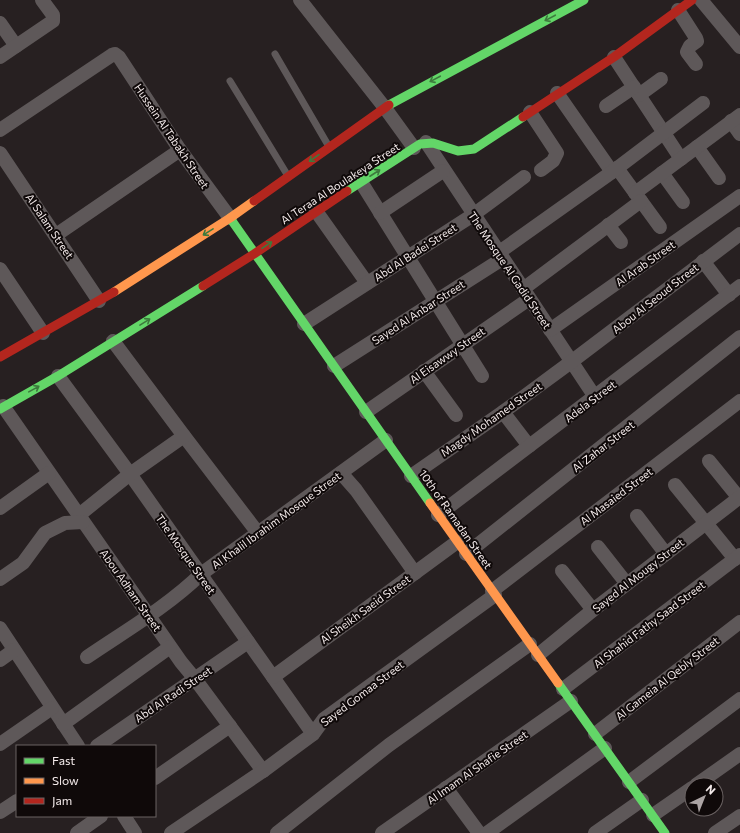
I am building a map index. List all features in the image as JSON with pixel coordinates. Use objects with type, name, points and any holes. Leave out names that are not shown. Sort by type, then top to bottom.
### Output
[{"type":"street","points":[[0,57],[50,23],[54,18],[42,0]]},
{"type":"street","name":"The Mosque Al Gadid Street","points":[[300,0],[385,108],[443,170],[595,397]]},
{"type":"street","points":[[0,357],[99,301],[230,218],[401,97],[584,0]]},
{"type":"street","points":[[420,145],[434,143],[450,150],[466,152],[474,149],[557,93],[614,57],[692,0]]},
{"type":"street","points":[[701,0],[740,47]]},
{"type":"street","points":[[678,10],[696,38],[696,41],[690,46],[687,52],[696,64]]},
{"type":"street","points":[[0,22],[16,46]]},
{"type":"street","name":"Hussein Al Tabakh Street","points":[[0,130],[115,54],[119,57],[180,150],[230,218]]},
{"type":"street","points":[[614,57],[681,159]]},
{"type":"street","points":[[606,106],[661,78]]},
{"type":"street","points":[[557,93],[614,170],[638,197],[660,227]]},
{"type":"street","name":"Sayed Al Anbar Street","points":[[334,366],[435,301],[500,256],[703,103]]},
{"type":"street","points":[[530,112],[556,148],[557,153],[553,161],[541,170]]},
{"type":"street","points":[[736,118],[740,134]]},
{"type":"street","name":"Al Eisawwy Street","points":[[366,412],[462,344],[526,294],[608,225],[662,173],[736,118]]},
{"type":"street","name":"Al Teraa Al Boulakeya Street","points":[[2,408],[58,376],[254,254],[316,211],[420,145]]},
{"type":"street","points":[[697,147],[719,178]]},
{"type":"street","points":[[56,235],[180,150]]},
{"type":"street","name":"Al Salam Street","points":[[0,152],[99,301]]},
{"type":"street","points":[[380,213],[443,170]]},
{"type":"street","points":[[662,173],[683,202]]},
{"type":"street","name":"Abd Al Badei Street","points":[[304,324],[473,214],[524,177]]},
{"type":"street","points":[[361,182],[482,376]]},
{"type":"street","name":"Al Arab Street","points":[[550,330],[740,196]]},
{"type":"street","points":[[316,211],[367,283]]},
{"type":"street","name":"10th of Ramadan Street","points":[[230,218],[457,542],[665,833]]},
{"type":"street","points":[[608,225],[621,242]]},
{"type":"street","name":"Abou Al Seoud Street","points":[[571,362],[740,234]]},
{"type":"street","points":[[703,261],[729,295]]},
{"type":"street","points":[[0,269],[42,333]]},
{"type":"street","name":"Adela Street","points":[[438,515],[740,286]]},
{"type":"street","name":"Al Zahar Street","points":[[466,554],[740,337]]},
{"type":"street","points":[[113,341],[258,533]]},
{"type":"street","name":"Magdy Mohamed Street","points":[[411,476],[503,412],[571,362]]},
{"type":"street","points":[[424,371],[456,415]]},
{"type":"street","name":"The Mosque Street","points":[[58,376],[130,474],[313,734]]},
{"type":"street","name":"Al Masaied Street","points":[[494,593],[740,401]]},
{"type":"street","name":"Abou Adham Street","points":[[2,408],[50,473],[170,647],[263,772]]},
{"type":"street","points":[[503,412],[529,446]]},
{"type":"street","points":[[0,579],[22,563],[45,533],[65,523],[81,518],[130,474],[184,436]]},
{"type":"street","name":"Al Khalil Ibrahim Mosque Street","points":[[87,658],[149,616],[191,584],[200,574],[386,440]]},
{"type":"street","points":[[709,461],[740,498]]},
{"type":"street","points":[[0,508],[50,473]]},
{"type":"street","points":[[341,473],[356,490],[415,573]]},
{"type":"street","name":"Al Shahid Fathy Saad Street","points":[[563,689],[738,557],[706,523],[675,485]]},
{"type":"street","name":"Sayed Al Mougy Street","points":[[277,833],[389,745],[593,610],[740,498]]},
{"type":"street","points":[[637,516],[666,554]]},
{"type":"street","name":"Al Sheikh Saeid Street","points":[[273,677],[457,542]]},
{"type":"street","points":[[598,547],[627,584]]},
{"type":"street","points":[[562,572],[593,610]]},
{"type":"street","name":"Sayed Gomaa Street","points":[[172,833],[263,772],[313,734],[324,719],[494,593]]},
{"type":"street","name":"Al Gameia Al Qebly Street","points":[[595,734],[740,622]]},
{"type":"street","points":[[0,628],[77,745]]},
{"type":"street","name":"Abd Al Radi Street","points":[[98,745],[248,642]]},
{"type":"street","points":[[63,724],[170,647]]},
{"type":"street","points":[[0,660],[14,650]]},
{"type":"street","points":[[629,782],[740,699]]},
{"type":"street","name":"Al Imam Al Shafie Street","points":[[382,833],[571,701]]},
{"type":"street","points":[[0,744],[52,708]]},
{"type":"street","points":[[156,777],[230,726]]},
{"type":"street","points":[[487,833],[605,748]]},
{"type":"street","points":[[707,777],[740,754]]},
{"type":"street","points":[[446,788],[479,833]]},
{"type":"street","points":[[653,816],[684,794]]},
{"type":"street","points":[[595,833],[642,800]]},
{"type":"street","points":[[0,812],[16,802]]},
{"type":"street","points":[[715,833],[740,816]]},
{"type":"street","points":[[77,833],[100,817]]},
{"type":"street","points":[[125,817],[135,833]]},
{"type":"lane","points":[[275,54],[329,147]]},
{"type":"lane","points":[[230,81],[288,176]]},
{"type":"traffic: fast","points":[[389,105],[584,0]]},
{"type":"traffic: fast","points":[[347,191],[420,144],[433,143],[458,151],[474,149],[523,117]]},
{"type":"traffic: fast","points":[[230,218],[430,503]]},
{"type":"traffic: fast","points":[[0,409],[58,376],[203,286]]},
{"type":"traffic: fast","points":[[558,683],[665,833]]},
{"type":"traffic: slow","points":[[114,292],[254,201]]},
{"type":"traffic: slow","points":[[430,503],[558,683]]},
{"type":"traffic: jam","points":[[523,117],[614,57],[692,0]]},
{"type":"traffic: jam","points":[[254,201],[389,105]]},
{"type":"traffic: jam","points":[[203,286],[254,254],[347,191]]},
{"type":"traffic: jam","points":[[0,357],[114,292]]}]
